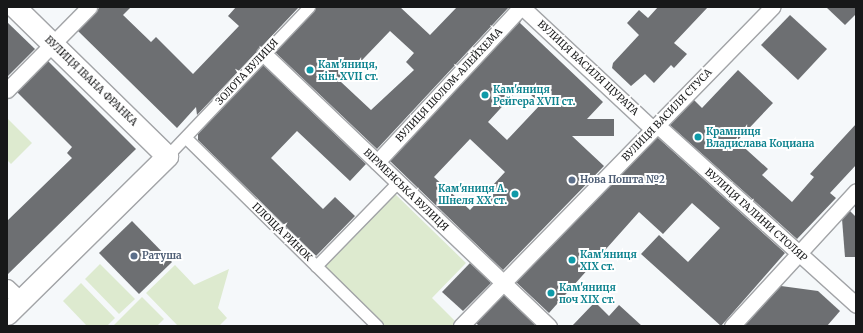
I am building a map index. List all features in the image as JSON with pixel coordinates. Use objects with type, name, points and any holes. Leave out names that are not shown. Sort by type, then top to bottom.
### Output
[{"type":"main road","name":"ВУЛИЦЯ ІВАНА ФРАНКА","points":[[15,7],[167,156]]},
{"type":"main road","points":[[12,300],[167,156]]},
{"type":"street","points":[[7,90],[89,7]]},
{"type":"street","name":"ЗОЛОТА ВУЛИЦЯ","points":[[167,156],[186,138],[309,7]]},
{"type":"street","name":"ВУЛИЦЯ ВАСИЛЯ ЩУРАТА","points":[[522,7],[539,12],[655,127]]},
{"type":"street","name":"ВУЛИЦЯ ШОЛОМ-АЛЕЙХЕМА","points":[[377,162],[522,7]]},
{"type":"street","name":"ВУЛИЦЯ ВАСИЛЯ СТУСА","points":[[461,326],[772,7]]},
{"type":"street","name":"ВІРМЕНСЬКА ВУЛИЦЯ","points":[[264,54],[549,326]]},
{"type":"street","name":"ВУЛИЦЯ ГАЛИНИ СТОЛЯР","points":[[655,127],[856,305]]},
{"type":"street","name":"ПЛОЩА РИНОК","points":[[186,138],[377,326]]},
{"type":"street","points":[[316,266],[398,182]]},
{"type":"street","points":[[732,326],[856,191]]},
{"type":"green space","points":[[7,118],[32,143],[11,164],[7,160]]},
{"type":"green space","points":[[391,190],[466,263],[432,298],[460,326],[377,326],[316,266]]},
{"type":"green space","points":[[100,264],[135,299],[119,314],[85,279]]},
{"type":"green space","points":[[175,265],[194,285],[229,269],[218,308],[227,318],[219,326],[178,326],[146,293]]},
{"type":"green space","points":[[81,283],[115,318],[107,326],[87,326],[63,301]]},
{"type":"green space","points":[[142,297],[164,319],[157,326],[113,326]]},
{"type":"building","points":[[100,7],[131,7],[123,15],[151,42],[156,37],[193,74],[239,26],[228,16],[236,7],[299,7],[197,115],[196,107],[177,128],[78,31]]},
{"type":"building","points":[[316,7],[400,7],[430,35],[457,7],[509,7],[377,149],[275,52]],"holes":[[[390,31],[414,53],[406,62],[414,70],[371,110],[341,82]]]},
{"type":"building","points":[[658,7],[708,7],[674,43],[687,54],[674,68],[671,65],[654,83],[645,74],[631,86],[612,68],[613,63],[639,35],[627,23],[639,10],[648,18]]},
{"type":"building","points":[[826,7],[856,7],[856,14],[845,25]]},
{"type":"building","points":[[790,15],[827,49],[798,80],[761,45]]},
{"type":"building","points":[[522,19],[520,23],[603,102],[587,119],[614,119],[614,136],[572,136],[604,166],[503,270],[390,161]],"holes":[[[521,86],[541,104],[507,140],[488,122]],[[470,139],[505,172],[470,210],[434,177]]]},
{"type":"building","points":[[7,22],[35,49],[7,77]]},
{"type":"building","points":[[48,61],[136,149],[7,275],[7,221],[72,158],[67,153],[72,147],[17,92]]},
{"type":"building","points":[[263,65],[366,164],[350,181],[297,131],[271,158],[323,209],[335,197],[355,216],[316,256],[198,140],[198,134]]},
{"type":"building","points":[[738,70],[773,103],[737,141],[768,169],[762,175],[792,202],[814,177],[810,174],[856,124],[856,165],[830,193],[836,198],[797,239],[670,125],[694,100],[702,108]]},
{"type":"building","points":[[657,137],[785,253],[721,326],[641,254],[659,235],[688,262],[720,228],[692,203],[663,234],[639,212],[549,313],[516,282]]},
{"type":"building","points":[[850,211],[856,217],[856,257],[845,257],[842,219]]},
{"type":"building","name":"Ратуша","points":[[132,221],[172,262],[139,294],[99,253]]},
{"type":"building","points":[[470,263],[491,283],[463,311],[442,292]]},
{"type":"building","points":[[781,286],[818,291],[840,311],[827,326],[744,326]]},
{"type":"building","points":[[504,295],[536,326],[479,326],[476,323]]},
{"type":"building","points":[[595,302],[609,316],[619,305],[642,326],[572,326]]},
{"type":"place","name":"Кам'яниця, кін. XVII ст.","points":[[310,70]]},
{"type":"place","name":"Кам'яниця Рейгера XVII ст.","points":[[485,95]]},
{"type":"place","name":"Крамниця Владислава Коциана","points":[[698,137]]},
{"type":"place","name":"Нова Пошта №2","points":[[572,180]]},
{"type":"place","name":"Кам'яниця А. Шнеля XX cт.","points":[[515,194]]},
{"type":"place","name":"Ратуша","points":[[134,256]]},
{"type":"place","name":"Кам'яниця XIX ст.","points":[[572,260]]},
{"type":"place","name":"Кам'яниця поч XIX ст.","points":[[551,293]]}]
